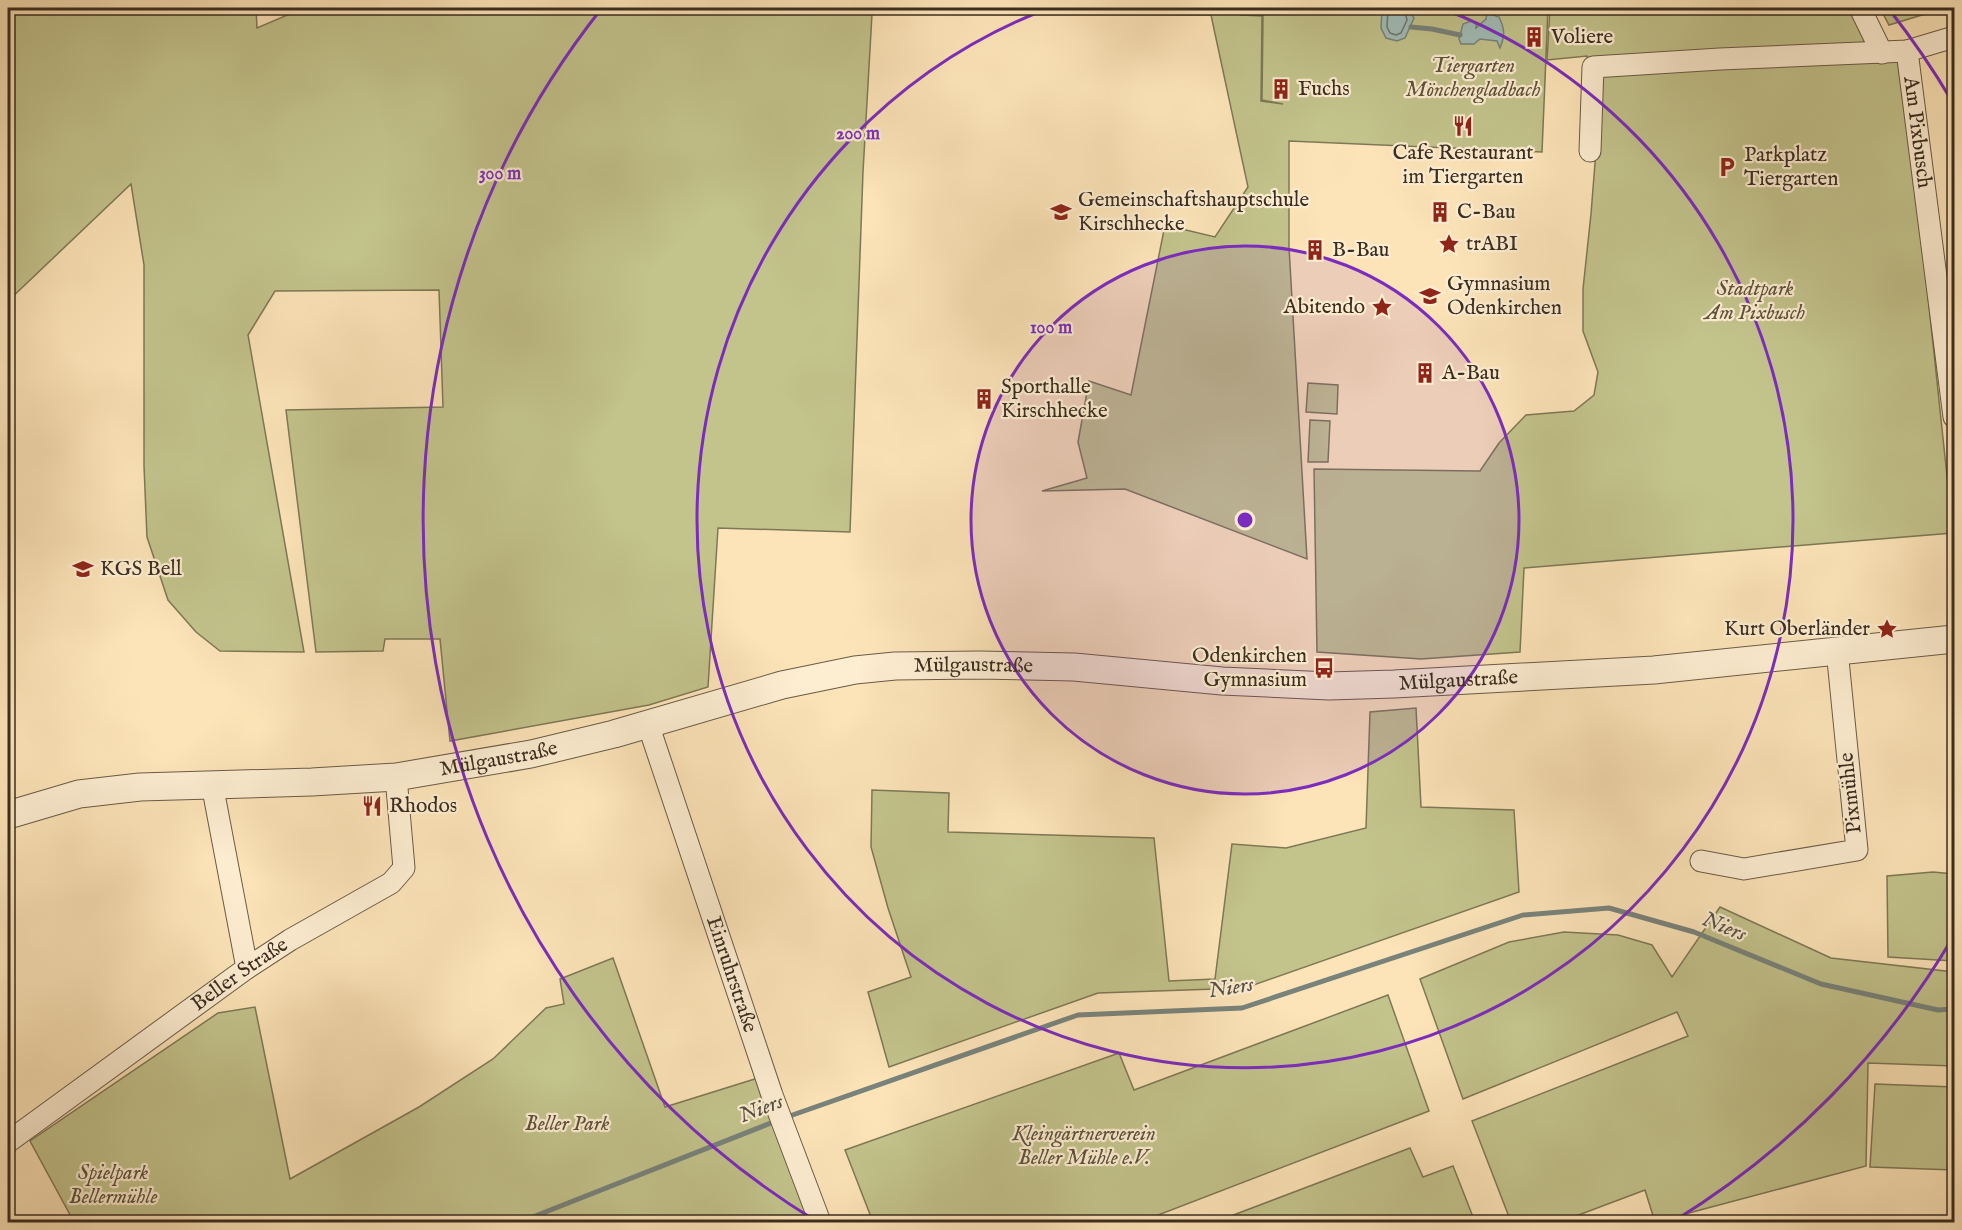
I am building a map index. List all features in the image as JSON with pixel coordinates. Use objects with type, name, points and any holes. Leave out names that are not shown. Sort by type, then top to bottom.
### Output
[{"type":"street","name":"Am Pixbusch","points":[[1860,8],[1882,53]]},
{"type":"street","points":[[1907,51],[1954,37]]},
{"type":"street","name":"Am Pixbusch","points":[[1590,151],[1593,67],[1907,51],[1954,417]]},
{"type":"street","name":"Mülgaustraße","points":[[8,815],[79,794],[152,786],[312,782],[396,777],[531,754],[648,724],[782,685],[855,670],[895,666],[1074,667],[1213,681],[1340,685],[1545,678],[1654,670],[1954,639]]},
{"type":"street","name":"Pixmühle","points":[[1701,861],[1744,869],[1857,850],[1837,650]]},
{"type":"street","name":"Einruhrstraße","points":[[648,724],[775,1102],[820,1222]]},
{"type":"street","name":"Beller Straße","points":[[8,1142],[247,968],[290,940],[391,884],[404,868],[396,777]]},
{"type":"street","points":[[212,784],[247,968]]},
{"type":"green space","name":"Tiergarten Mönchengladbach","points":[[8,8],[256,8],[257,28],[304,8],[1548,8],[1542,152],[1289,141],[1289,247],[1307,559],[1125,489],[1042,491],[1087,478],[1078,442],[1089,381],[1131,395],[1165,225],[1215,237],[1248,187],[1211,15],[872,14],[863,172],[850,532],[718,528],[708,687],[649,705],[450,741],[440,639],[385,639],[383,651],[316,652],[286,410],[443,407],[439,290],[275,291],[248,335],[304,652],[220,651],[196,632],[168,600],[147,537],[144,466],[144,265],[131,184],[8,301]],"holes":[[[1240,15],[1263,15],[1262,100],[1283,104],[1261,101],[1262,16]]]},
{"type":"green space","name":"Stadtpark Am Pixbusch","points":[[1550,8],[1851,8],[1865,38],[1902,50],[1953,533],[1524,568],[1520,652],[1421,659],[1317,652],[1314,469],[1480,471],[1499,443],[1526,415],[1574,411],[1594,395],[1598,372],[1583,331],[1583,289],[1598,125],[1587,56],[1547,60]]},
{"type":"green space","points":[[1880,8],[1945,8],[1889,25]]},
{"type":"green space","points":[[1308,383],[1338,385],[1337,414],[1306,412]]},
{"type":"green space","points":[[1310,420],[1330,421],[1328,462],[1308,462]]},
{"type":"green space","points":[[1416,708],[1421,807],[1514,810],[1519,892],[1245,988],[1098,993],[889,1067],[868,992],[911,977],[871,847],[872,790],[949,793],[948,832],[1154,838],[1169,981],[1215,979],[1232,844],[1286,848],[1366,828],[1370,712]]},
{"type":"green space","points":[[1933,872],[1954,874],[1954,961],[1888,957],[1887,876]]},
{"type":"green space","points":[[1720,907],[1831,958],[1954,972],[1954,1066],[1868,1063],[1866,1166],[1655,1222],[1645,1190],[1560,1222],[1511,1222],[1472,1121],[1688,1036],[1677,1012],[1463,1099],[1420,979],[1509,942],[1564,932],[1618,935],[1652,945],[1672,977]]},
{"type":"green space","name":"Beller Park","points":[[613,958],[665,1107],[758,1078],[812,1222],[74,1222],[30,1141],[218,1013],[255,1007],[290,1179],[419,1107],[493,1059],[546,1008],[564,1004],[560,979]]},
{"type":"green space","name":"Kleingärtnerverein Beller Mühle e.V.","points":[[1388,995],[1429,1111],[1140,1222],[873,1222],[845,1150],[1119,1053],[1134,1090]]},
{"type":"green space","points":[[1875,1084],[1954,1087],[1954,1170],[1870,1167]]},
{"type":"green space","points":[[1410,1148],[1423,1177],[1453,1166],[1475,1222],[1215,1222]]},
{"type":"water","points":[[1382,8],[1408,8],[1414,18],[1405,38],[1397,41],[1386,38],[1381,28]]},
{"type":"water","points":[[1487,13],[1499,17],[1501,21],[1504,32],[1500,48],[1497,41],[1480,39],[1474,44],[1461,44],[1459,39],[1463,24],[1471,21],[1476,23],[1476,28],[1486,19]]},
{"type":"waterway","points":[[1411,27],[1460,35]]},
{"type":"waterway","name":"Niers","points":[[784,1118],[1078,1015],[1242,1008],[1523,915],[1609,908],[1694,932],[1821,984],[1938,1010],[1954,1009]]},
{"type":"waterway","name":"Niers","points":[[520,1222],[776,1121]]},
{"type":"place","name":"Voliere","points":[[1534,37]]},
{"type":"place","name":"Fuchs","points":[[1281,89]]},
{"type":"place","name":"Cafe Restaurant im Tiergarten","points":[[1463,126]]},
{"type":"place","name":"Parkplatz Tiergarten","points":[[1727,167]]},
{"type":"place","name":"Gemeinschaftshauptschule Kirschhecke","points":[[1061,212]]},
{"type":"place","name":"C-Bau","points":[[1440,212]]},
{"type":"place","name":"trABI","points":[[1449,244]]},
{"type":"place","name":"B-Bau","points":[[1315,250]]},
{"type":"place","name":"Gymnasium Odenkirchen","points":[[1430,296]]},
{"type":"place","name":"Abitendo","points":[[1382,307]]},
{"type":"place","name":"A-Bau","points":[[1425,373]]},
{"type":"place","name":"Sporthalle Kirschhecke","points":[[984,399]]},
{"type":"place","name":"KGS Bell","points":[[83,569]]},
{"type":"place","name":"Kurt Oberländer","points":[[1887,629]]},
{"type":"place","name":"Odenkirchen Gymnasium","points":[[1324,668]]},
{"type":"place","name":"Rhodos","points":[[372,806]]},
{"type":"park label","name":"Spielpark Bellermühle","points":[[113,1185]]}]
